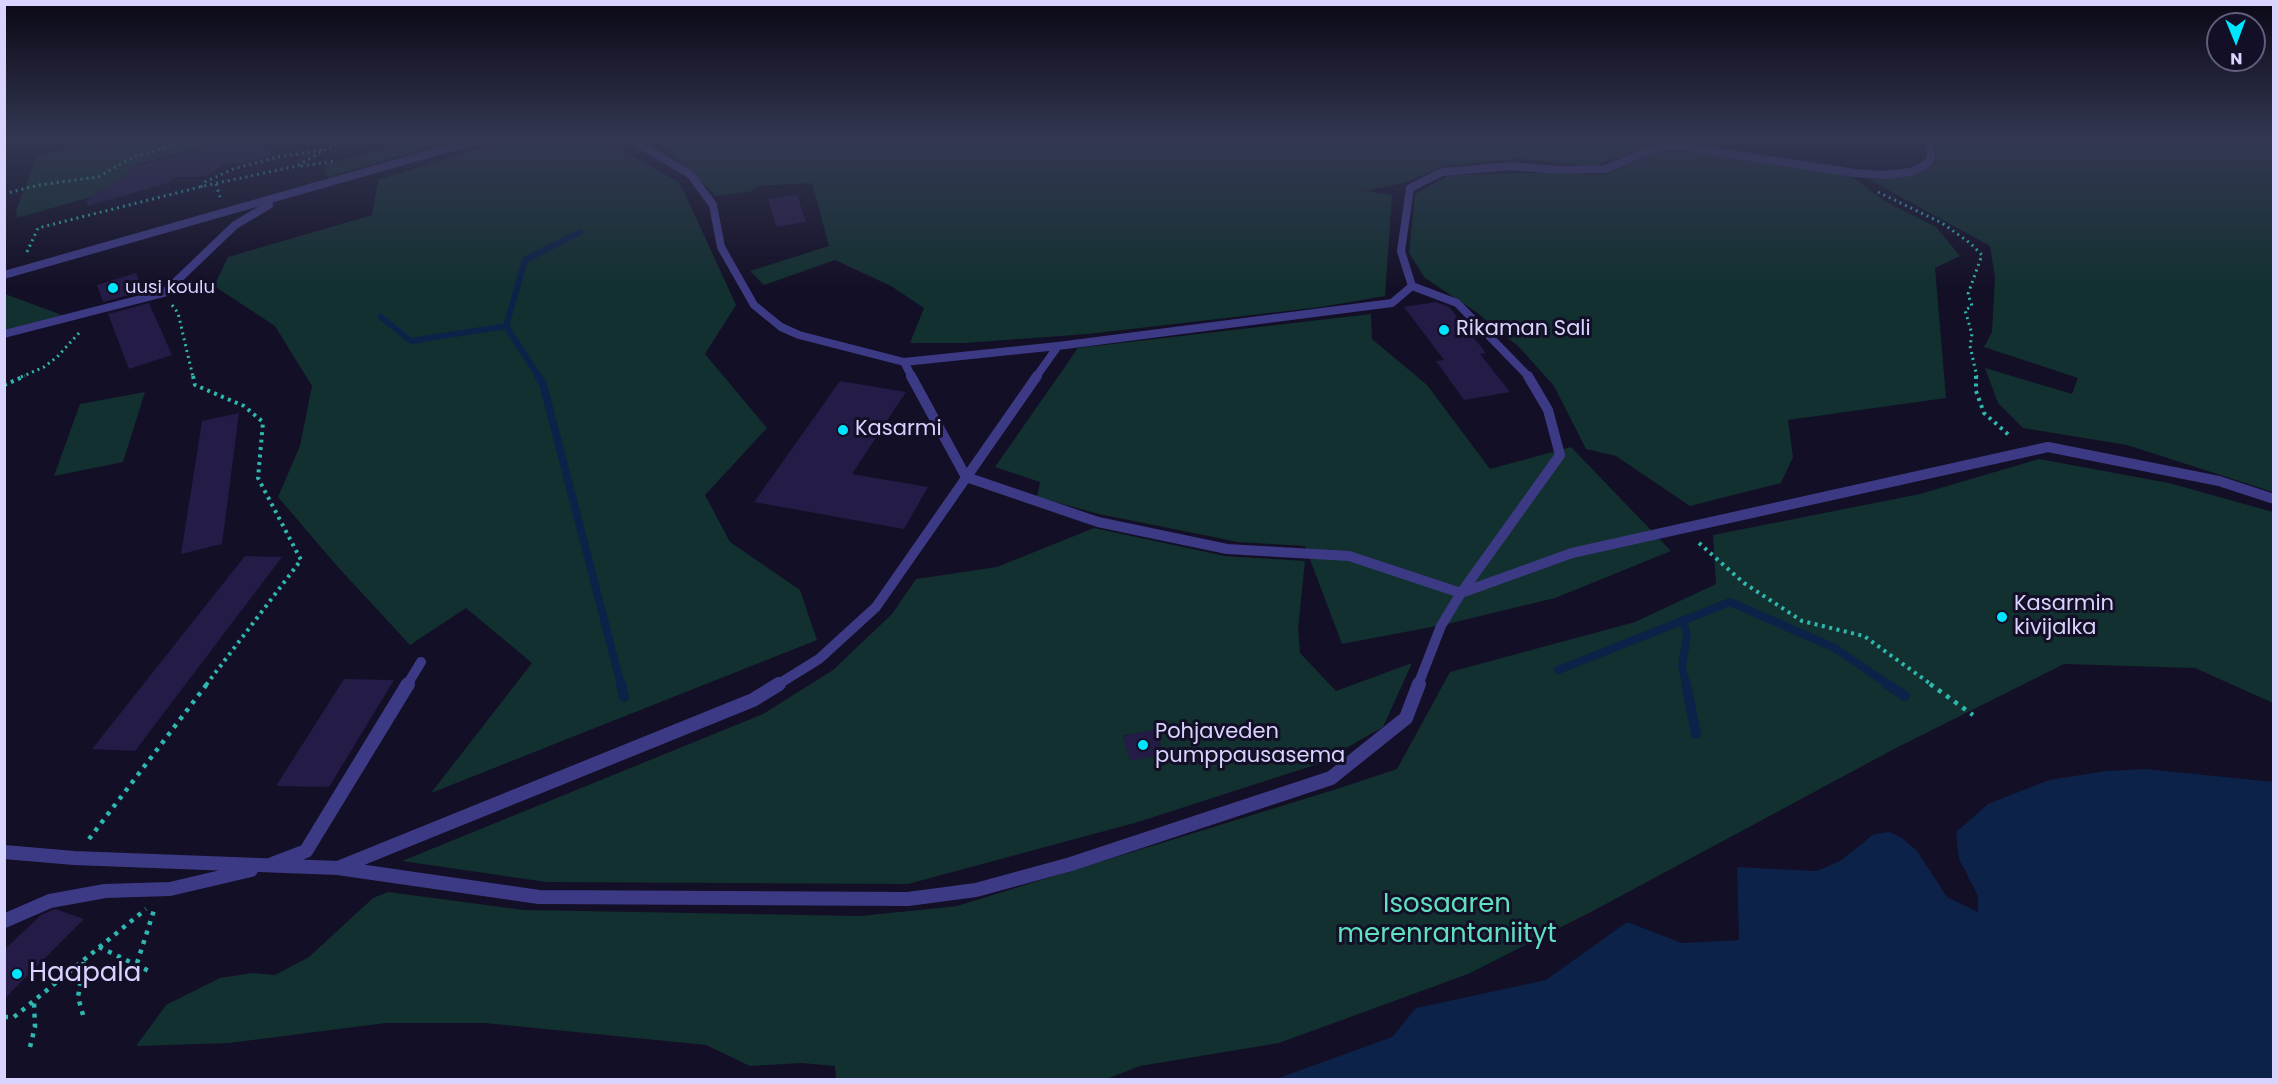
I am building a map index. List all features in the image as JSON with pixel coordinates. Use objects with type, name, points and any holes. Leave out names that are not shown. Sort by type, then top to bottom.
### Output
[{"type":"lane","points":[[4,275],[307,190]]},
{"type":"lane","points":[[702,190],[713,205],[721,247],[754,304],[781,327],[825,342],[904,362],[1058,346],[1392,303],[1412,286]]},
{"type":"lane","points":[[1410,190],[1401,251],[1412,286]]},
{"type":"lane","points":[[4,334],[164,293],[236,225],[282,197]]},
{"type":"lane","points":[[4,852],[74,858],[264,867],[338,868],[539,897],[908,899],[976,890],[1071,864],[1331,778],[1406,718],[1441,626],[1461,593],[1560,455],[1548,410],[1530,378],[1457,303],[1412,286]]},
{"type":"lane","points":[[338,868],[753,700],[819,659],[876,608],[1058,346]]},
{"type":"lane","points":[[904,362],[966,477],[1098,522],[1227,549],[1349,556],[1461,593],[1572,553],[2048,447],[2219,481],[2274,499]]},
{"type":"lane","points":[[4,921],[50,901],[105,891],[170,889],[264,867],[306,851],[421,662]]},
{"type":"path","points":[[4,194],[21,190]]},
{"type":"path","points":[[14,273],[32,244],[32,237],[38,228],[190,190]]},
{"type":"path","points":[[1875,190],[1881,195],[1942,223],[1970,243],[1982,255],[1968,294],[1972,306],[1965,310],[1972,334],[1970,346],[1977,379],[1976,391],[1984,413],[2011,437],[2032,450]]},
{"type":"path","points":[[74,858],[300,560],[258,478],[264,422],[244,406],[195,385],[178,314],[164,293]]},
{"type":"path","points":[[4,385],[44,367],[86,327]]},
{"type":"path","points":[[1672,530],[1706,546],[1744,583],[1802,621],[1864,636],[1973,716]]},
{"type":"path","points":[[4,1017],[14,1017],[156,900],[137,963]]},
{"type":"path","points":[[99,947],[137,963],[149,971]]},
{"type":"path","points":[[83,1015],[78,997],[84,959]]},
{"type":"path","points":[[30,1047],[35,1027],[34,1001]]},
{"type":"green space","points":[[24,190],[104,190],[94,196],[17,218],[16,211]]},
{"type":"green space","points":[[376,190],[683,190],[736,305],[705,354],[767,428],[705,495],[730,542],[800,590],[817,640],[431,793],[532,663],[466,608],[410,645],[337,566],[278,497],[300,446],[312,386],[275,326],[214,286],[228,257],[372,215]]},
{"type":"green space","points":[[709,190],[753,190],[752,191],[716,196]]},
{"type":"green space","points":[[814,190],[1372,190],[1365,191],[1392,195],[1385,296],[1321,307],[1088,334],[964,343],[910,343],[924,308],[891,286],[835,260],[764,285],[750,271],[829,246]]},
{"type":"green space","points":[[1423,190],[1869,190],[1886,202],[1936,227],[1960,256],[1935,268],[1946,398],[1788,420],[1793,457],[1781,483],[1690,506],[1616,456],[1586,449],[1554,386],[1519,347],[1476,312],[1425,278],[1409,253],[1415,194]]},
{"type":"green space","points":[[1887,190],[2273,190],[2273,492],[2127,445],[2023,428],[1998,403],[1985,368],[2072,394],[2078,378],[1984,347],[1992,332],[1995,277],[1990,246]]},
{"type":"green space","points":[[5,294],[62,315],[5,331]]},
{"type":"green space","points":[[1371,314],[1372,339],[1427,385],[1490,469],[1571,447],[1671,551],[1555,598],[1447,624],[1342,644],[1305,546],[1238,542],[1099,514],[1037,497],[1040,482],[995,467],[1078,348]]},
{"type":"green space","points":[[145,392],[123,462],[54,476],[80,404]]},
{"type":"green space","name":"Isosaaren merenrantaniityt","points":[[2039,459],[2169,483],[2273,512],[2273,703],[2195,668],[2064,664],[1896,748],[1591,912],[1468,974],[1279,1043],[1140,1066],[1104,1080],[836,1079],[835,1066],[802,1063],[750,1066],[706,1045],[485,1023],[386,1023],[229,1043],[136,1046],[166,1005],[220,978],[252,973],[275,975],[309,957],[373,898],[388,892],[524,910],[861,916],[957,906],[1340,788],[1397,769],[1450,672],[1635,622],[1716,584],[1713,535],[1920,494]]},
{"type":"green space","points":[[1094,528],[1225,556],[1305,561],[1298,629],[1300,653],[1336,691],[1412,663],[1383,727],[1318,764],[1138,822],[908,884],[546,882],[402,861],[763,714],[833,670],[892,614],[916,579],[997,567]],"holes":[[[1155,730],[1163,754],[1130,760],[1123,736]]]},
{"type":"water","points":[[2146,769],[2273,782],[2273,1079],[1276,1079],[1392,1037],[1416,1008],[1546,980],[1627,922],[1682,943],[1739,940],[1737,867],[1817,871],[1840,861],[1874,834],[1890,832],[1902,838],[1917,851],[1947,897],[1978,912],[1978,896],[1959,859],[1956,832],[1988,804],[2049,780],[2106,771]]},
{"type":"building","points":[[104,190],[145,190],[88,206],[86,201]]},
{"type":"building","points":[[797,195],[806,222],[776,227],[768,199]]},
{"type":"building","points":[[136,273],[144,291],[103,302],[97,285]]},
{"type":"building","name":"Rikaman Sali","points":[[1436,302],[1449,307],[1486,353],[1480,354],[1510,392],[1464,400],[1436,361],[1444,360],[1404,307]]},
{"type":"building","points":[[149,303],[172,355],[129,369],[108,314]]},
{"type":"building","name":"Kasarmi","points":[[840,381],[906,392],[852,474],[928,487],[904,529],[754,502]]},
{"type":"building","points":[[239,413],[222,544],[181,554],[202,421]]},
{"type":"building","points":[[245,556],[282,557],[135,751],[92,749]]},
{"type":"building","points":[[344,679],[394,680],[329,787],[276,786]]},
{"type":"building","name":"Pohjaveden pumppausasema","points":[[1155,730],[1163,754],[1130,761],[1123,736]]},
{"type":"building","name":"Haapala","points":[[55,909],[84,919],[4,999],[4,950],[41,915]]},
{"type":"waterway","points":[[506,326],[525,260],[580,232]]},
{"type":"waterway","points":[[381,317],[411,341],[506,326]]},
{"type":"waterway","points":[[506,326],[539,377]]},
{"type":"waterway","points":[[538,376],[543,384],[621,685]]},
{"type":"waterway","points":[[1683,621],[1730,602],[1835,648],[1889,685]]},
{"type":"waterway","points":[[1558,670],[1683,621]]},
{"type":"waterway","points":[[1683,621],[1687,636],[1682,666],[1686,685]]},
{"type":"waterway","points":[[621,684],[624,697]]},
{"type":"waterway","points":[[1686,684],[1696,734]]},
{"type":"waterway","points":[[1887,684],[1905,696]]},
{"type":"place","name":"uusi koulu","points":[[113,288]]},
{"type":"place","name":"Rikaman Sali","points":[[1444,330]]},
{"type":"place","name":"Kasarmi","points":[[843,430]]},
{"type":"place","name":"Kasarmin kivijalka","points":[[2002,617]]},
{"type":"place","name":"Pohjaveden pumppausasema","points":[[1143,745]]},
{"type":"place","name":"Haapala","points":[[17,974]]}]
